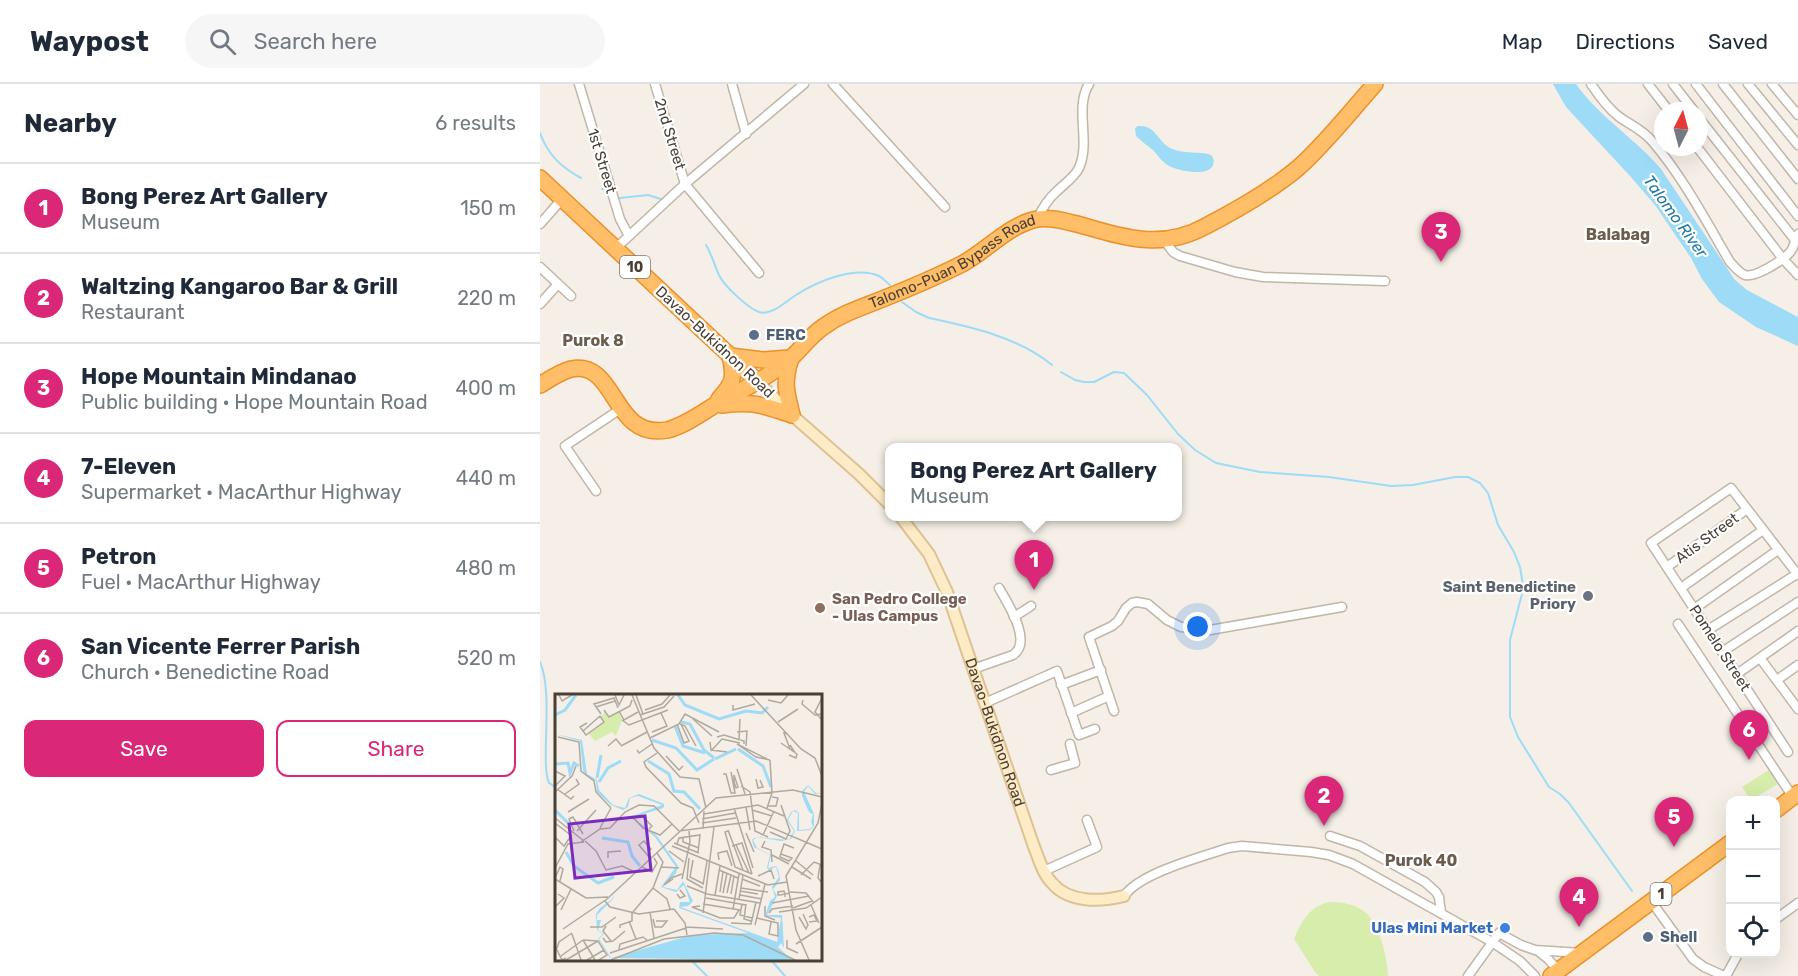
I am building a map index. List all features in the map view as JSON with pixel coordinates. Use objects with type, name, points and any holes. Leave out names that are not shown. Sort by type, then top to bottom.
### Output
[{"type":"highway","name":"Talomo-Puan Bypass Road","points":[[540,385],[567,370],[579,368],[586,370],[602,380],[633,423],[639,427],[658,431],[676,427],[757,381],[791,358],[817,331],[832,320],[855,308],[908,289],[945,272],[1008,232],[1037,219],[1055,219],[1135,239],[1164,240],[1189,235],[1273,186],[1297,168],[1321,145],[1375,84]]},
{"type":"highway","name":"Davao-Bukidnon Road","points":[[540,178],[757,381]]},
{"type":"highway","points":[[730,356],[764,360],[791,358],[785,375],[785,384],[792,415],[751,403],[713,406],[732,382],[734,374],[730,356]]},
{"type":"highway","points":[[1780,807],[1796,795]]},
{"type":"highway","name":"1","points":[[1555,973],[1726,847]]},
{"type":"street","name":"1st Street","points":[[579,84],[620,219],[629,236]]},
{"type":"street","name":"2nd Street","points":[[655,84],[685,184]]},
{"type":"street","points":[[732,84],[746,134]]},
{"type":"street","points":[[616,248],[685,184],[804,84]]},
{"type":"street","points":[[833,84],[945,207]]},
{"type":"street","points":[[1037,219],[1050,198],[1069,181],[1079,168],[1083,148],[1083,96],[1089,84]]},
{"type":"street","points":[[1591,84],[1607,106],[1651,139],[1675,171],[1730,262],[1742,274],[1748,276],[1757,274],[1784,259],[1792,250],[1797,237],[1708,129]]},
{"type":"street","points":[[1648,84],[1662,102]]},
{"type":"street","points":[[1673,84],[1687,102]]},
{"type":"street","points":[[1696,84],[1798,216]]},
{"type":"street","points":[[1722,84],[1798,179]]},
{"type":"street","points":[[1748,84],[1798,145]]},
{"type":"street","points":[[1772,84],[1798,115]]},
{"type":"street","points":[[1704,156],[1798,275]]},
{"type":"street","points":[[685,184],[759,273]]},
{"type":"street","points":[[540,224],[562,200]]},
{"type":"street","points":[[1164,240],[1173,252],[1180,256],[1249,275],[1310,280],[1385,281]]},
{"type":"street","points":[[540,267],[571,296]]},
{"type":"street","points":[[540,304],[558,284]]},
{"type":"street","name":"Davao-Bukidnon Road","points":[[757,381],[885,500]]},
{"type":"street","points":[[596,491],[565,446],[622,408]]},
{"type":"street","name":"Pomelo Street","points":[[1747,509],[1731,488],[1652,543],[1788,752]]},
{"type":"street","points":[[1708,630],[1797,574],[1747,509]]},
{"type":"street","name":"Atis Street","points":[[1667,567],[1747,509]]},
{"type":"street","name":"Davao-Bukidnon Road","points":[[904,521],[920,542],[941,577],[1033,844],[1051,883],[1074,897],[1100,900],[1124,896]]},
{"type":"street","points":[[1681,588],[1763,530]]},
{"type":"street","points":[[1694,609],[1778,550]]},
{"type":"street","points":[[973,669],[1006,659],[1019,652],[1021,646],[1014,617],[999,588]]},
{"type":"street","points":[[1722,652],[1798,602]]},
{"type":"street","points":[[1114,711],[1089,637],[1118,621],[1132,603],[1148,604],[1167,621],[1181,627],[1210,630],[1342,607]]},
{"type":"street","points":[[1014,617],[1031,606]]},
{"type":"street","points":[[1678,624],[1796,795]]},
{"type":"street","points":[[1737,674],[1798,632]]},
{"type":"street","points":[[1760,658],[1798,709]]},
{"type":"street","points":[[1777,680],[1798,665]]},
{"type":"street","points":[[1061,685],[1101,670]]},
{"type":"street","points":[[985,703],[1057,671],[1079,735],[1095,729]]},
{"type":"street","points":[[1071,713],[1109,696]]},
{"type":"street","points":[[1051,770],[1076,763],[1070,744]]},
{"type":"street","points":[[1044,871],[1097,847],[1087,820]]},
{"type":"street","points":[[1330,836],[1360,846],[1425,882],[1439,897],[1441,913]]},
{"type":"street","points":[[1124,896],[1131,887],[1150,877],[1228,848],[1242,846],[1329,855],[1353,864],[1492,942],[1520,961],[1535,976]]},
{"type":"street","points":[[1651,902],[1693,959],[1704,967],[1725,976],[1736,958]]},
{"type":"street","points":[[1780,916],[1798,903]]},
{"type":"street","points":[[1468,976],[1499,933],[1535,950],[1582,953]]},
{"type":"street","points":[[1535,950],[1544,955],[1555,973]]},
{"type":"green space","points":[[1769,770],[1778,784],[1758,796],[1748,796],[1742,787]]},
{"type":"green space","points":[[1329,902],[1353,906],[1371,918],[1382,942],[1388,976],[1319,976],[1315,972],[1294,939],[1311,911]]},
{"type":"water","name":"Talomo River","points":[[1553,84],[1576,84],[1595,107],[1651,158],[1661,169],[1735,280],[1747,290],[1798,317],[1798,346],[1756,327],[1719,302],[1655,205],[1566,107]]},
{"type":"water","points":[[1148,127],[1172,149],[1209,154],[1213,158],[1213,165],[1210,169],[1200,172],[1171,167],[1136,136],[1135,128]]},
{"type":"waterway","points":[[540,133],[556,160],[581,178]]},
{"type":"waterway","points":[[602,189],[607,190]]},
{"type":"waterway","points":[[620,198],[648,195],[664,200]]},
{"type":"waterway","points":[[706,245],[726,285],[759,312],[774,310],[814,285],[836,276],[859,272],[869,273],[880,277],[890,285]]},
{"type":"waterway","points":[[902,302],[929,318],[977,329],[1009,340],[1039,355],[1052,365]]},
{"type":"waterway","points":[[1061,372],[1084,382],[1094,382],[1114,372],[1124,373],[1147,395],[1178,434],[1195,450],[1216,463],[1260,472],[1329,477],[1391,486],[1413,485],[1455,477],[1468,477],[1480,483],[1488,493],[1498,525],[1514,552],[1522,579],[1523,590],[1510,640],[1510,717],[1518,737],[1549,787],[1569,803],[1632,891]]},
{"type":"waterway","points":[[540,662],[546,691],[547,773],[549,783],[555,787]]},
{"type":"waterway","points":[[692,961],[707,976]]},
{"type":"waterway","points":[[772,961],[785,976]]},
{"type":"place","name":"Hope Mountain Mindanao","points":[[1441,262]]},
{"type":"place","name":"FERC","points":[[754,335]]},
{"type":"place","name":"Bong Perez Art Gallery","points":[[1034,590]]},
{"type":"place","name":"Saint Benedictine Priory","points":[[1588,596]]},
{"type":"place","name":"San Pedro College - Ulas Campus","points":[[820,608]]},
{"type":"place","name":"San Vicente Ferrer Parish","points":[[1749,760]]},
{"type":"place","name":"Waltzing Kangaroo Bar & Grill","points":[[1324,826]]},
{"type":"place","name":"Petron","points":[[1674,847]]},
{"type":"place","name":"7-Eleven","points":[[1579,927]]},
{"type":"place","name":"Ulas Mini Market","points":[[1505,928]]},
{"type":"place","name":"Shell","points":[[1648,937]]},
{"type":"district","name":"Balabag","points":[[1618,234]]},
{"type":"district","name":"Purok 8","points":[[593,340]]},
{"type":"district","name":"Purok 40","points":[[1421,860]]}]
